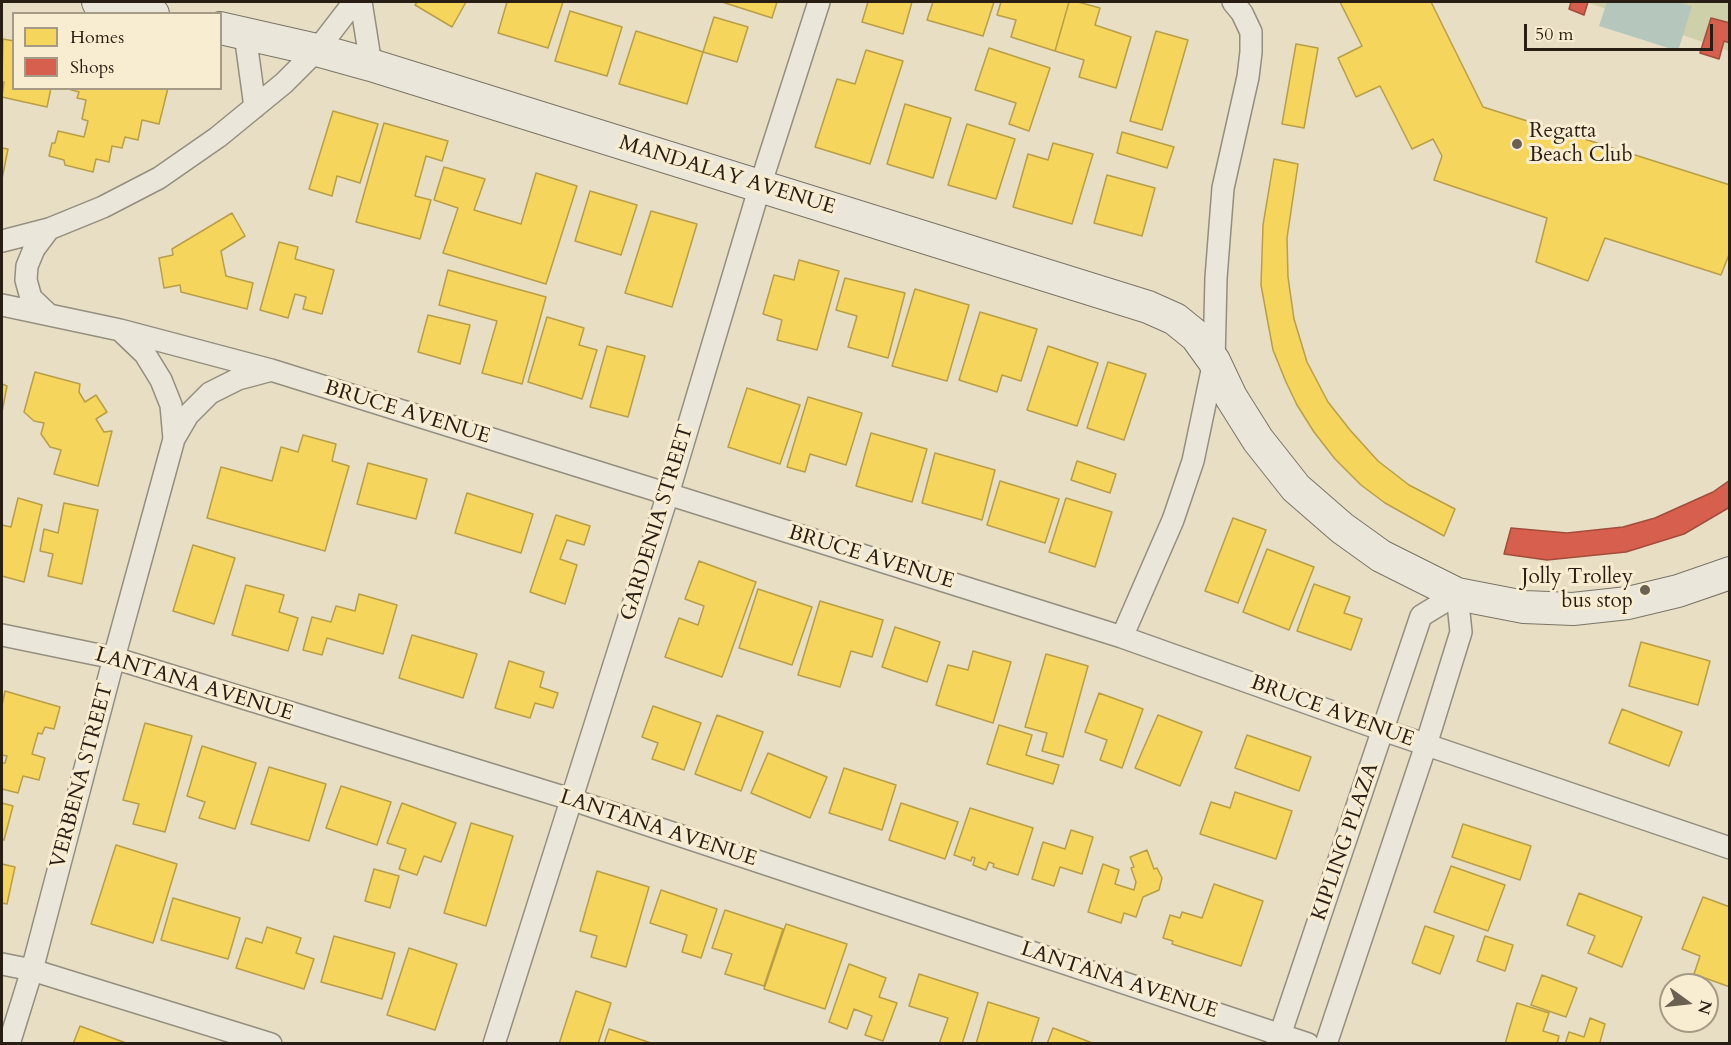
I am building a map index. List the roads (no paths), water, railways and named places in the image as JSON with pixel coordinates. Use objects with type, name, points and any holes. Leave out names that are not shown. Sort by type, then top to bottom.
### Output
[{"type":"street","points":[[98,2],[144,12]]},
{"type":"street","points":[[2,241],[49,229],[103,207],[159,178],[218,137],[284,83],[317,50],[354,2]]},
{"type":"street","points":[[361,2],[371,65]]},
{"type":"street","name":"GARDENIA STREET","points":[[494,1044],[668,494],[760,186],[819,2]]},
{"type":"street","points":[[1122,637],[1173,520],[1193,461],[1214,361],[1216,278],[1223,188],[1248,77],[1251,52],[1251,32],[1242,13],[1233,2]]},
{"type":"street","points":[[232,31],[255,107]]},
{"type":"street","name":"MANDALAY AVENUE","points":[[232,31],[371,65],[1148,307],[1175,319],[1196,336],[1214,361],[1231,397],[1258,440],[1296,488],[1342,528],[1381,556],[1457,594]]},
{"type":"street","points":[[48,314],[31,298],[26,280],[27,266],[34,249],[49,229]]},
{"type":"street","name":"BRUCE AVENUE","points":[[2,305],[120,330],[272,370],[668,494],[1122,637],[1426,746],[1730,848]]},
{"type":"street","name":"VERBENA STREET","points":[[120,330],[146,354],[161,380],[171,405],[174,439]]},
{"type":"street","name":"VERBENA STREET","points":[[9,1044],[32,970],[174,439],[188,415],[210,393],[238,379],[272,370]]},
{"type":"street","points":[[1326,1044],[1426,746],[1461,632],[1457,594],[1524,607],[1573,609],[1638,601],[1678,591],[1730,573]]},
{"type":"street","name":"KIPLING PLAZA","points":[[1279,1039],[1421,616],[1457,594]]},
{"type":"street","name":"LANTANA AVENUE","points":[[2,635],[114,658],[570,800],[1279,1039],[1308,1044]]},
{"type":"street","points":[[2,964],[32,970],[272,1044]]},
{"type":"place","name":"Regatta Beach Club","points":[[1517,144]]},
{"type":"place","name":"Jolly Trolley bus stop","points":[[1645,590]]}]
